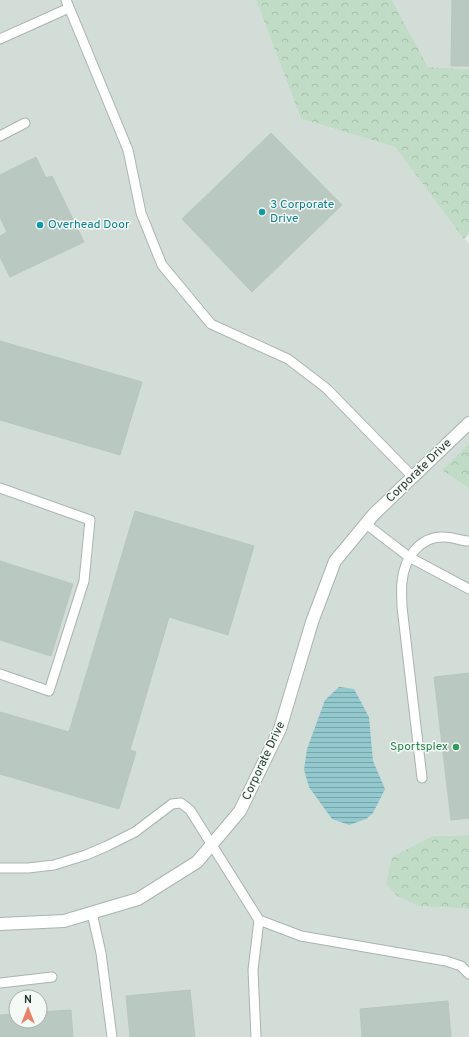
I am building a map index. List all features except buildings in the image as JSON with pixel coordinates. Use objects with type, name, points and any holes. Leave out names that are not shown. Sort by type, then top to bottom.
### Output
[{"type":"street","name":"Corporate Drive","points":[[0,924],[64,921],[138,899],[197,862],[240,812],[280,729],[312,622],[335,560],[374,514],[469,423]]},
{"type":"lane","points":[[0,39],[67,4],[128,150],[141,213],[162,265],[211,324],[288,359],[326,388],[413,477]]},
{"type":"lane","points":[[0,136],[26,122]]},
{"type":"lane","points":[[0,488],[90,520],[84,581],[49,691],[0,674]]},
{"type":"lane","points":[[366,524],[409,557],[469,589]]},
{"type":"lane","points":[[422,778],[402,607],[402,581],[409,557],[423,541],[432,538],[445,537],[469,541]]},
{"type":"lane","points":[[0,868],[28,868],[54,865],[86,855],[135,832],[172,804],[176,803],[185,805],[190,810],[259,920],[301,936],[446,961],[461,966],[469,974]]},
{"type":"lane","points":[[92,913],[101,953],[112,1037]]},
{"type":"lane","points":[[256,1037],[253,970],[259,920]]},
{"type":"lane","points":[[0,983],[52,977]]},
{"type":"shaded area","points":[[0,0],[256,0],[301,119],[395,147],[469,244],[469,835],[432,836],[393,857],[386,883],[419,906],[469,909],[469,1037],[0,1037]]},
{"type":"shaded area","points":[[392,0],[469,0],[469,69],[428,67]]},
{"type":"green space","points":[[256,0],[392,0],[428,67],[469,69],[469,234],[464,239],[395,147],[301,119]]},
{"type":"green space","points":[[469,444],[469,488],[442,470]]},
{"type":"green space","points":[[469,835],[469,909],[419,906],[397,896],[386,883],[392,857],[432,836]]},
{"type":"water","points":[[339,687],[354,689],[369,717],[373,761],[385,789],[373,813],[366,819],[349,825],[332,819],[309,787],[304,770],[307,749],[325,700]]},
{"type":"place","name":"3 Corporate Drive","points":[[262,212]]},
{"type":"place","name":"Overhead Door","points":[[40,225]]},
{"type":"place","name":"Sportsplex","points":[[456,747]]}]
